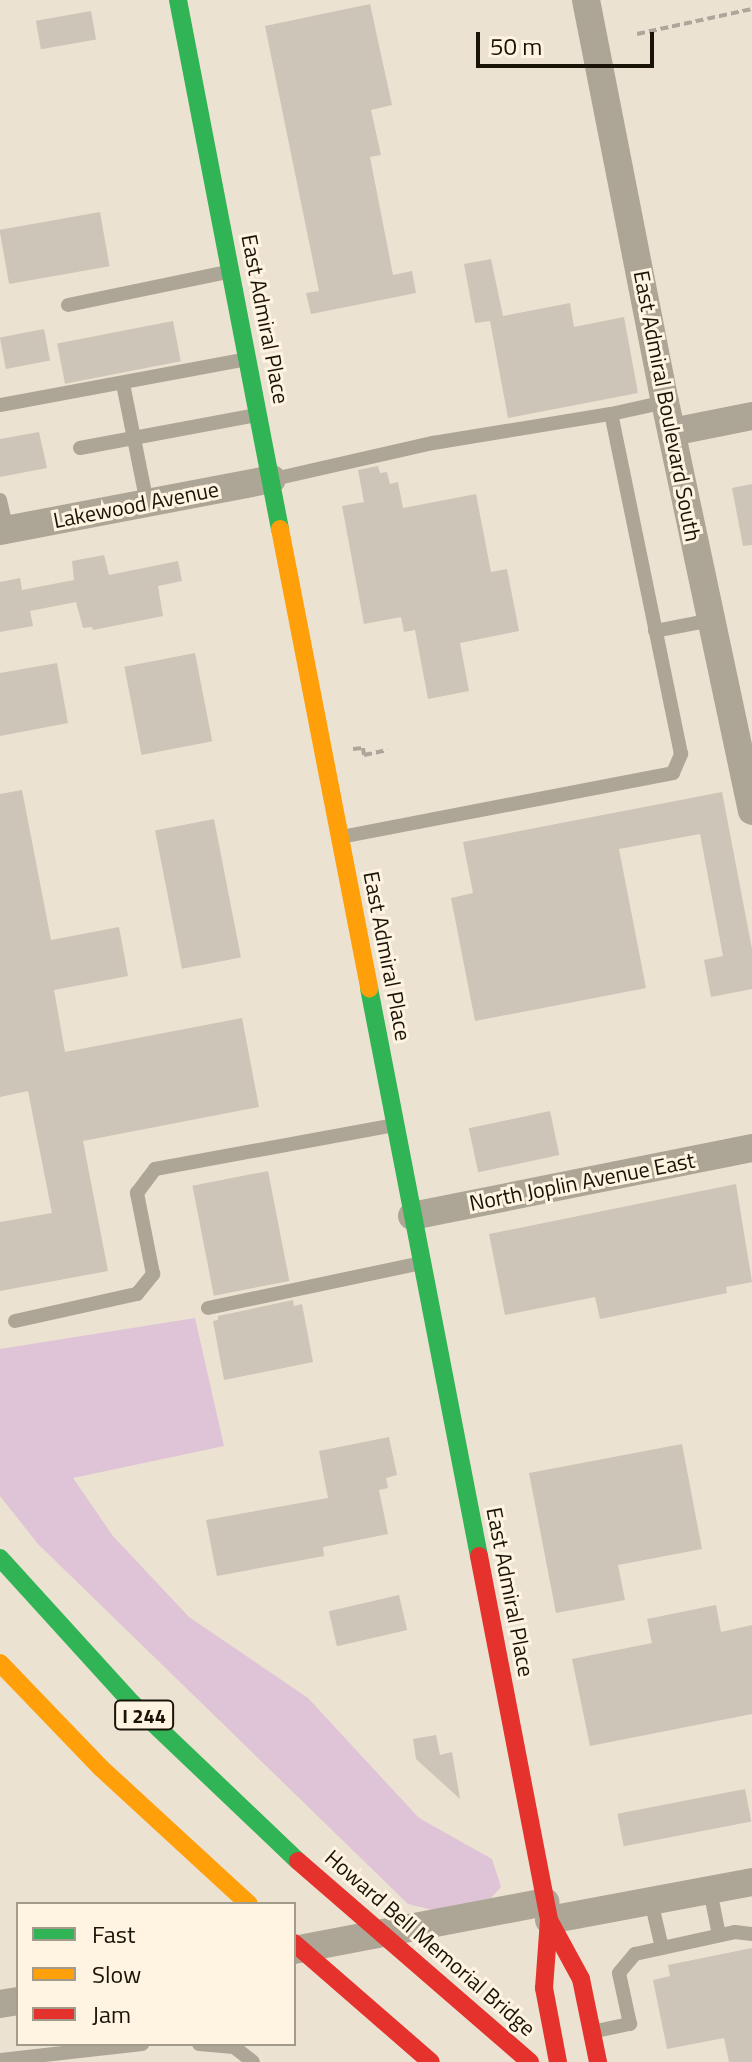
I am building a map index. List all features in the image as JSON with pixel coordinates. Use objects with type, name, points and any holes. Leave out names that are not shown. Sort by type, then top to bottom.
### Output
[{"type":"main road","name":"East Admiral Place","points":[[178,0],[547,1911]]},
{"type":"main road","name":"Howard Bell Memorial Bridge","points":[[0,1558],[132,1703],[298,1861],[530,2062]]},
{"type":"main road","points":[[0,1663],[189,1852],[247,1902]]},
{"type":"main road","points":[[547,1911],[581,1979],[598,2062]]},
{"type":"main road","points":[[547,1911],[544,1988],[558,2062]]},
{"type":"main road","points":[[296,1945],[431,2062]]},
{"type":"street","name":"East Admiral Boulevard South","points":[[586,0],[665,402],[750,793]]},
{"type":"street","points":[[672,432],[752,416]]},
{"type":"street","name":"Lakewood Avenue","points":[[4,531],[272,479]]},
{"type":"street","name":"North Joplin Avenue East","points":[[412,1216],[752,1148]]},
{"type":"street","points":[[296,1950],[547,1911],[651,1901],[752,1882]]},
{"type":"lane","points":[[68,305],[231,271]]},
{"type":"lane","points":[[0,405],[248,359]]},
{"type":"lane","points":[[123,384],[147,503]]},
{"type":"lane","points":[[272,479],[480,435],[665,402]]},
{"type":"lane","points":[[340,837],[673,773],[681,754],[611,414]]},
{"type":"lane","points":[[80,448],[260,415]]},
{"type":"lane","points":[[0,500],[4,531]]},
{"type":"lane","points":[[655,631],[711,620]]},
{"type":"lane","points":[[15,1321],[137,1294],[153,1274],[137,1193],[155,1169],[395,1125]]},
{"type":"lane","points":[[208,1308],[422,1263]]},
{"type":"lane","points":[[710,1890],[719,1935]]},
{"type":"lane","points":[[651,1901],[662,1948]]},
{"type":"lane","points":[[591,2031],[630,2024],[619,1973],[635,1954],[735,1932],[752,1934]]},
{"type":"lane","points":[[0,2060],[110,2046]]},
{"type":"lane","points":[[222,2046],[234,2047],[253,2062]]},
{"type":"path","points":[[637,34],[752,9]]},
{"type":"shaded area","points":[[195,1318],[224,1446],[73,1478],[113,1536],[189,1617],[308,1698],[419,1818],[492,1859],[501,1887],[491,1898],[433,1910],[408,1904],[38,1544],[0,1496],[0,1349]]},
{"type":"building","points":[[370,4],[392,105],[371,110],[381,155],[370,157],[393,275],[412,271],[416,293],[311,314],[306,293],[319,291],[265,26]]},
{"type":"building","points":[[91,11],[96,40],[41,49],[36,21]]},
{"type":"building","points":[[100,212],[110,266],[9,284],[0,230]]},
{"type":"building","points":[[491,259],[503,316],[570,303],[574,327],[624,317],[638,393],[508,418],[490,321],[475,323],[464,264]]},
{"type":"building","points":[[173,321],[181,361],[65,384],[57,344]]},
{"type":"building","points":[[44,329],[50,360],[6,369],[0,338]]},
{"type":"building","points":[[39,432],[47,468],[0,477],[0,439]]},
{"type":"building","points":[[378,466],[380,473],[387,472],[390,484],[398,482],[403,508],[476,494],[491,572],[507,569],[519,631],[460,643],[469,691],[428,699],[415,630],[404,632],[401,617],[364,624],[342,506],[364,502],[358,470]]},
{"type":"building","points":[[752,484],[752,545],[743,546],[732,488]]},
{"type":"building","points":[[104,555],[109,575],[178,561],[182,581],[158,586],[163,616],[93,630],[92,627],[83,628],[76,602],[30,611],[33,626],[0,632],[0,582],[20,578],[22,590],[74,580],[72,561]]},
{"type":"building","points":[[195,653],[212,741],[141,755],[124,667]]},
{"type":"building","points":[[57,663],[68,723],[0,736],[0,673]]},
{"type":"building","points":[[22,790],[51,940],[119,927],[128,976],[54,990],[65,1052],[242,1018],[259,1107],[83,1141],[108,1271],[0,1291],[0,1222],[52,1213],[28,1091],[0,1097],[0,794]]},
{"type":"building","points":[[722,792],[752,949],[752,989],[711,997],[704,960],[723,956],[700,834],[619,849],[646,988],[475,1021],[451,898],[473,893],[463,842]]},
{"type":"building","points":[[214,819],[241,957],[182,969],[155,830]]},
{"type":"building","points":[[550,1111],[559,1155],[478,1172],[469,1128]]},
{"type":"building","points":[[268,1171],[289,1281],[214,1296],[192,1186]]},
{"type":"building","points":[[736,1184],[752,1282],[726,1287],[727,1293],[600,1319],[595,1297],[505,1315],[489,1234]]},
{"type":"building","points":[[293,1300],[294,1306],[302,1304],[313,1362],[224,1380],[213,1321],[218,1320],[218,1316]]},
{"type":"building","points":[[389,1437],[397,1475],[386,1478],[388,1488],[379,1490],[388,1534],[323,1547],[324,1556],[217,1576],[206,1520],[328,1498],[319,1451]]},
{"type":"building","points":[[682,1444],[702,1549],[618,1565],[625,1600],[556,1613],[529,1473]]},
{"type":"building","points":[[399,1595],[407,1630],[337,1646],[329,1611]]},
{"type":"building","points":[[716,1605],[721,1632],[752,1625],[752,1714],[590,1746],[572,1659],[652,1643],[647,1619]]},
{"type":"building","points":[[436,1735],[440,1755],[452,1752],[460,1799],[416,1759],[413,1739]]},
{"type":"building","points":[[745,1789],[751,1821],[624,1846],[617,1814]]},
{"type":"building","points":[[752,1948],[752,2062],[729,2062],[724,2038],[667,2049],[653,1980],[670,1976],[668,1965]]},
{"type":"traffic: fast","points":[[178,0],[280,529]]},
{"type":"traffic: fast","points":[[369,988],[479,1556]]},
{"type":"traffic: fast","points":[[0,1558],[132,1703],[298,1861]]},
{"type":"traffic: slow","points":[[280,529],[369,988]]},
{"type":"traffic: slow","points":[[0,1663],[101,1768],[247,1902]]},
{"type":"traffic: jam","points":[[479,1556],[549,1920],[544,1988],[558,2062]]},
{"type":"traffic: jam","points":[[298,1861],[530,2062]]},
{"type":"traffic: jam","points":[[549,1920],[581,1979],[598,2062]]},
{"type":"traffic: jam","points":[[296,1945],[431,2062]]}]
